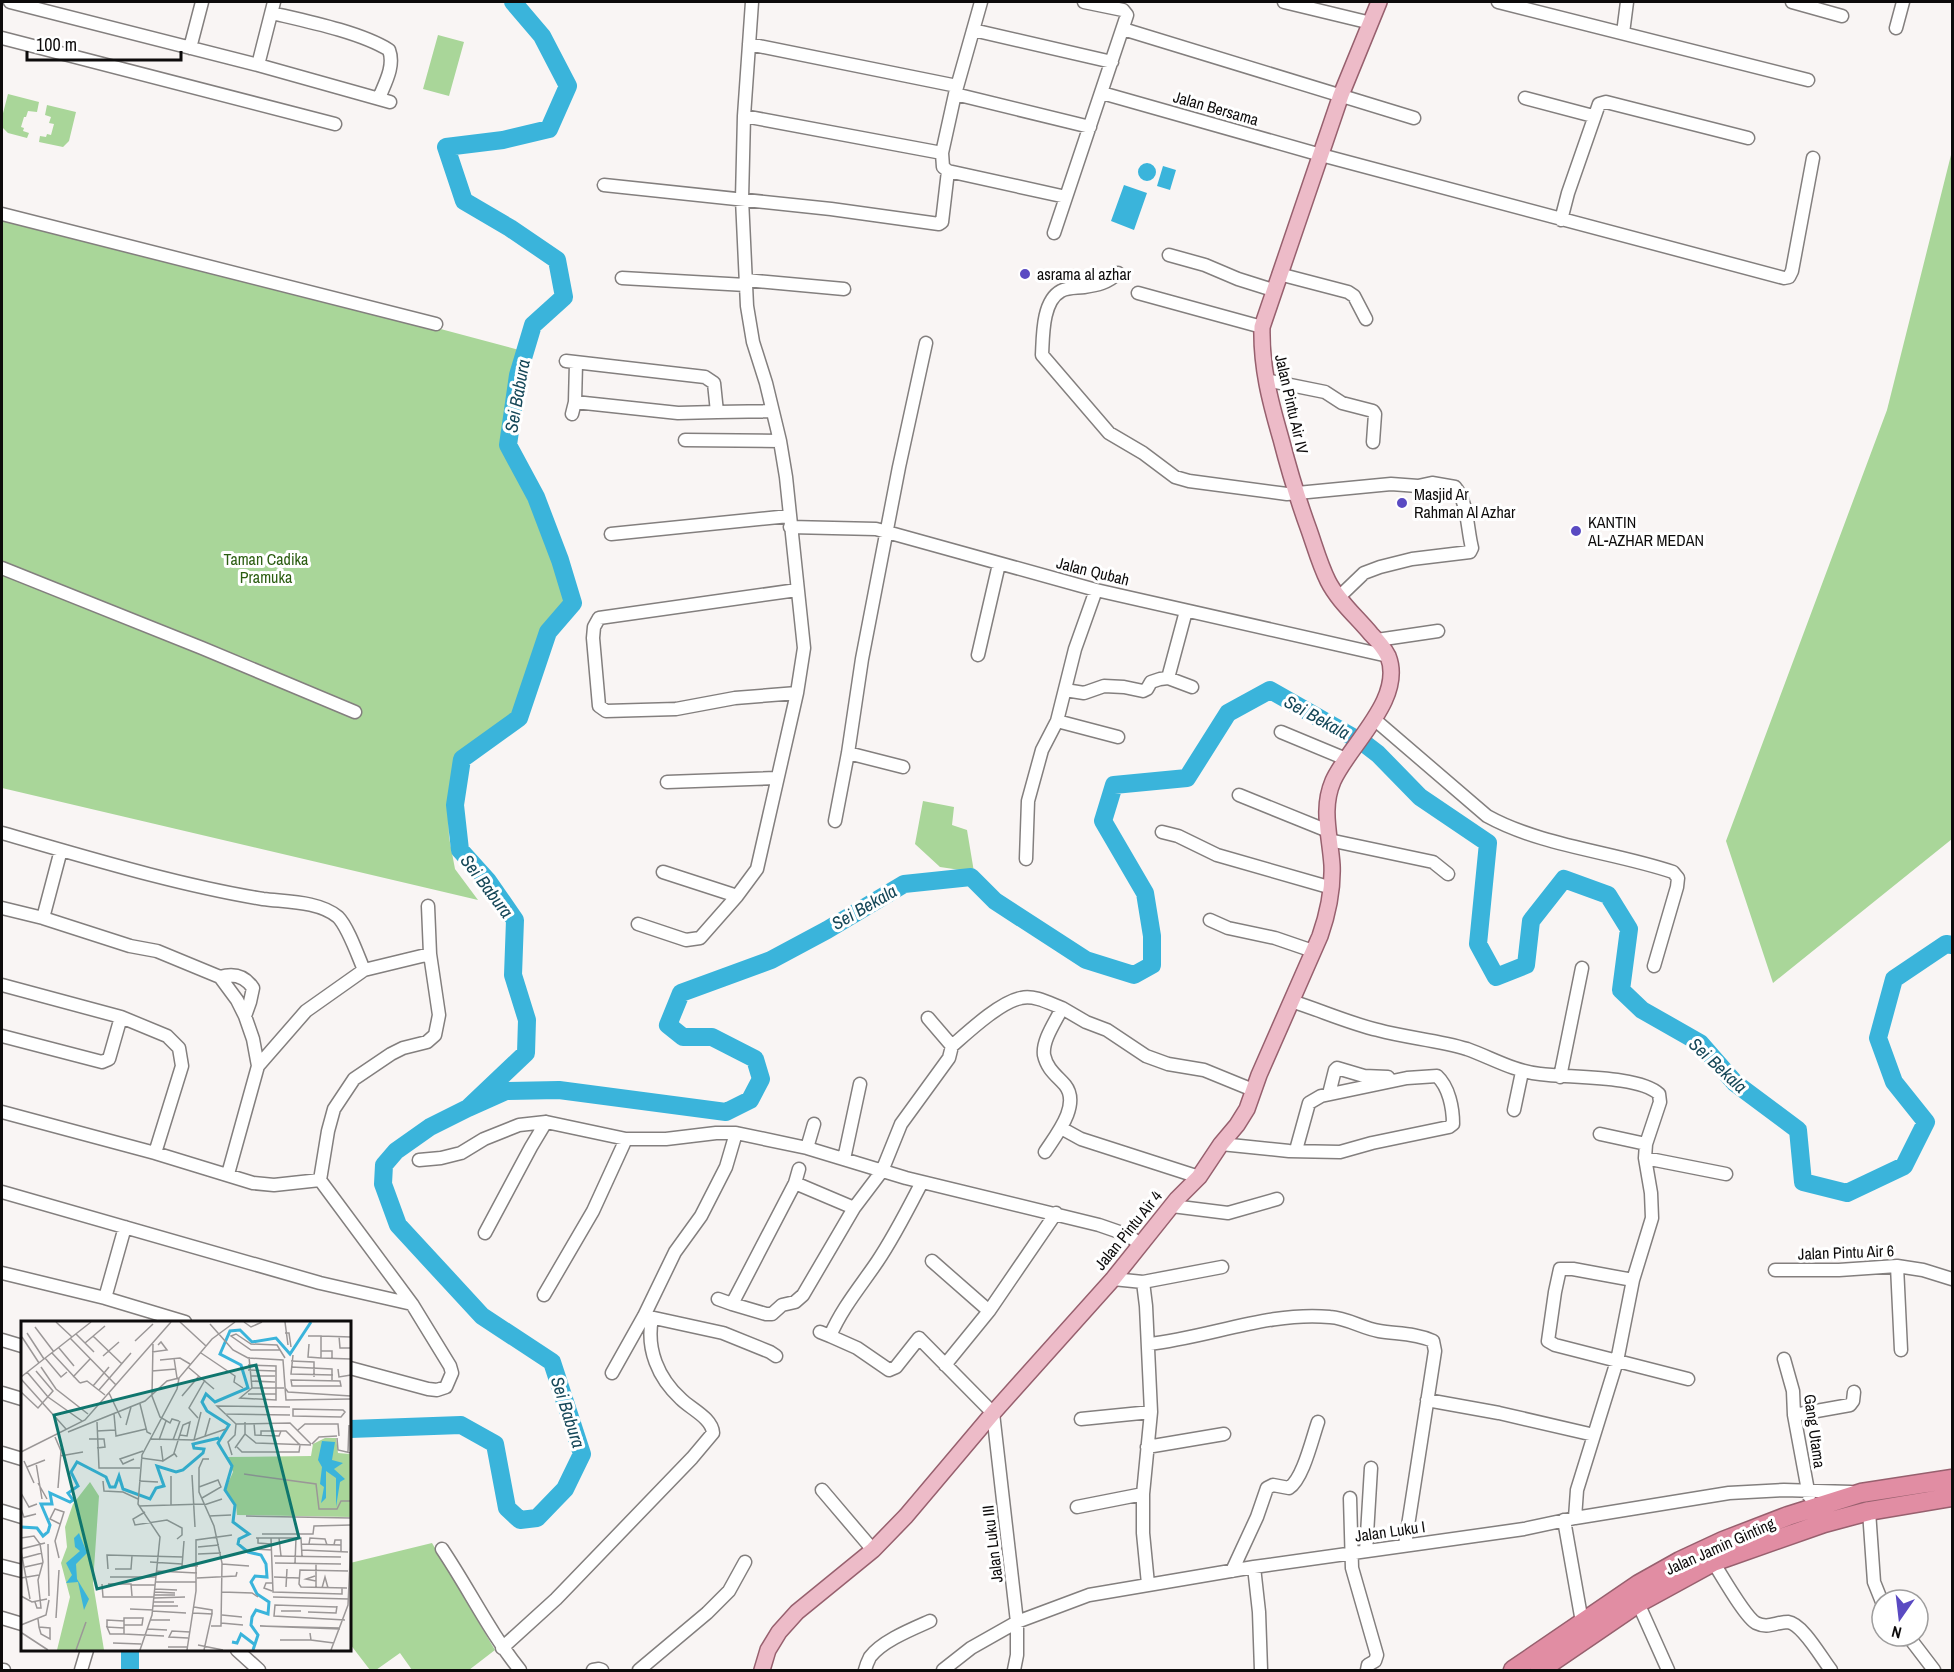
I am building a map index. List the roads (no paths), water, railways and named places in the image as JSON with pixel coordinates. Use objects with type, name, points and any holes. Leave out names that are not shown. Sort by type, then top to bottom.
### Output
[{"type":"highway","name":"Jalan Jamin Ginting","points":[[1513,1671],[1639,1584],[1680,1561],[1809,1500],[1953,1479]]},
{"type":"highway","name":"Jalan Jamin Ginting","points":[[1540,1671],[1638,1603],[1713,1562],[1824,1523],[1869,1511],[1953,1497]]},
{"type":"main road","name":"Jalan Pintu Air IV","points":[[1379,2],[1341,95],[1273,290],[1262,327],[1261,350],[1266,380],[1296,494],[1328,581],[1388,656]]},
{"type":"main road","points":[[1371,724],[1389,684],[1391,673],[1388,656]]},
{"type":"main road","name":"Jalan Pintu Air 4","points":[[762,1671],[768,1650],[797,1612],[873,1550],[906,1516],[993,1413],[1113,1279],[1172,1206],[1199,1177],[1237,1125],[1246,1109],[1325,920],[1332,888],[1326,800],[1334,779],[1371,724]]},
{"type":"street","points":[[10,2],[34,5],[384,100],[392,57],[389,50],[376,43],[273,7],[258,65]]},
{"type":"street","points":[[190,48],[202,2]]},
{"type":"street","points":[[638,924],[686,940],[700,938],[757,869],[797,693],[804,648],[780,441],[766,383],[751,335],[746,283],[742,199],[744,116],[752,2]]},
{"type":"street","points":[[981,2],[956,90],[942,153],[943,167],[948,171],[1066,197]]},
{"type":"street","points":[[1054,233],[1123,29],[1126,12],[1084,2]]},
{"type":"street","points":[[1284,2],[1371,22]]},
{"type":"street","points":[[1498,2],[1808,80]]},
{"type":"street","points":[[1623,33],[1627,2]]},
{"type":"street","points":[[1792,2],[1842,16]]},
{"type":"street","points":[[1896,28],[1903,2]]},
{"type":"street","points":[[1123,29],[1414,118]]},
{"type":"street","points":[[973,30],[1112,62]]},
{"type":"street","points":[[2,38],[335,124]]},
{"type":"street","points":[[749,44],[956,90],[1090,127]]},
{"type":"street","name":"Jalan Bersama","points":[[1102,93],[1321,155],[1777,276],[1790,277],[1813,158]]},
{"type":"street","points":[[1525,98],[1593,116]]},
{"type":"street","points":[[1561,220],[1593,116],[1599,104],[1606,102],[1748,138]]},
{"type":"street","points":[[744,116],[942,153]]},
{"type":"street","points":[[604,185],[742,199],[939,224],[942,222],[948,171]]},
{"type":"street","points":[[2,214],[436,324]]},
{"type":"street","points":[[1169,255],[1205,265],[1273,290]]},
{"type":"street","points":[[1118,273],[1111,280],[1103,283],[1069,288],[1056,295],[1044,316],[1042,355],[1109,433],[1136,447],[1175,477],[1189,481],[1296,494],[1391,484],[1418,486],[1432,483],[1455,487],[1464,502],[1472,548],[1470,552],[1412,559],[1380,567],[1364,573],[1339,597]]},
{"type":"street","points":[[1279,274],[1348,292],[1354,296],[1366,319]]},
{"type":"street","points":[[622,278],[844,289]]},
{"type":"street","points":[[1138,293],[1262,327]]},
{"type":"street","points":[[835,821],[862,659],[899,467],[926,343]]},
{"type":"street","points":[[717,412],[714,383],[705,377],[571,362],[573,408],[678,413],[772,411]]},
{"type":"street","points":[[1266,380],[1325,392],[1342,403],[1373,411],[1375,414],[1373,442]]},
{"type":"street","points":[[685,440],[780,441]]},
{"type":"street","name":"Jalan Qubah","points":[[611,534],[790,521],[888,531],[1096,590],[1388,656]]},
{"type":"street","points":[[978,655],[999,564]]},
{"type":"street","points":[[2,568],[355,712]]},
{"type":"street","points":[[797,590],[599,618],[594,627],[599,706],[606,711],[676,709],[735,698],[797,693]]},
{"type":"street","points":[[1026,859],[1028,801],[1042,750],[1057,721],[1075,649],[1096,590]]},
{"type":"street","points":[[1168,678],[1186,611]]},
{"type":"street","points":[[1377,640],[1438,631]]},
{"type":"street","points":[[1065,690],[1084,693],[1104,686],[1143,691],[1155,680],[1168,678],[1191,687]]},
{"type":"street","points":[[1057,721],[1118,737]]},
{"type":"street","points":[[1371,724],[1487,816],[1501,824],[1548,839],[1673,872],[1678,878],[1677,887],[1654,966]]},
{"type":"street","points":[[1281,732],[1348,757]]},
{"type":"street","points":[[848,753],[903,767]]},
{"type":"street","points":[[667,782],[776,778]]},
{"type":"street","points":[[1239,795],[1328,835],[1433,862],[1448,874]]},
{"type":"street","points":[[1162,832],[1178,836],[1217,855],[1332,888]]},
{"type":"street","points":[[2,833],[247,896],[325,909],[344,925],[364,970]]},
{"type":"street","points":[[43,918],[61,850]]},
{"type":"street","points":[[663,872],[737,896]]},
{"type":"street","points":[[351,1368],[437,1390],[446,1387],[452,1373],[412,1304],[320,1180],[334,1109],[354,1079],[391,1054],[403,1048],[427,1042],[435,1035],[439,1015],[430,954],[428,906]]},
{"type":"street","points":[[2,908],[43,918],[130,946],[157,951],[220,977],[237,1000],[245,1016],[253,1039],[258,1066]]},
{"type":"street","points":[[1210,920],[1228,928],[1275,938],[1313,951]]},
{"type":"street","points":[[228,1174],[258,1066],[306,1011],[364,970],[430,954]]},
{"type":"street","points":[[1560,1077],[1582,969]]},
{"type":"street","points":[[220,977],[240,976],[247,979],[253,988],[245,1016]]},
{"type":"street","points":[[2,985],[121,1017],[167,1036],[176,1043],[182,1066],[155,1153]]},
{"type":"street","points":[[718,1299],[772,1314],[782,1305],[795,1302],[803,1295],[854,1208],[882,1171],[901,1124],[946,1064],[952,1046],[981,1021],[1020,998],[1039,1000],[1062,1008],[1086,1022],[1107,1030],[1146,1056],[1168,1064],[1204,1070],[1252,1090]]},
{"type":"street","points":[[1291,1000],[1377,1030],[1440,1042],[1468,1050],[1522,1072],[1605,1079],[1653,1089],[1659,1094],[1660,1102],[1645,1158],[1651,1193],[1652,1218],[1633,1280],[1617,1361],[1570,1519],[1582,1622]]},
{"type":"street","points":[[1045,1152],[1067,1116],[1070,1096],[1067,1088],[1050,1070],[1044,1054],[1045,1045],[1062,1008]]},
{"type":"street","points":[[2,1036],[102,1062],[109,1059],[121,1017]]},
{"type":"street","points":[[928,1018],[952,1046]]},
{"type":"street","points":[[1221,1144],[1289,1151],[1340,1152],[1449,1127],[1453,1124],[1452,1109],[1440,1078],[1437,1076],[1407,1078],[1364,1076],[1337,1068],[1329,1094]]},
{"type":"street","points":[[1514,1110],[1522,1072]]},
{"type":"street","points":[[1296,1150],[1309,1103],[1321,1096],[1407,1078]]},
{"type":"street","points":[[844,1159],[860,1084]]},
{"type":"street","points":[[2,1112],[263,1185],[320,1180]]},
{"type":"street","points":[[485,1233],[546,1122]]},
{"type":"street","points":[[419,1160],[461,1153],[484,1139],[519,1125],[546,1122],[626,1139],[666,1139],[736,1133],[807,1148],[922,1182],[1056,1213],[1128,1235],[1141,1245]]},
{"type":"street","points":[[807,1148],[814,1124]]},
{"type":"street","points":[[1061,1128],[1081,1139],[1199,1177]]},
{"type":"street","points":[[612,1373],[648,1317],[675,1252],[701,1216],[726,1167],[736,1133]]},
{"type":"street","points":[[1600,1134],[1647,1144]]},
{"type":"street","points":[[544,1295],[593,1211],[626,1139]]},
{"type":"street","points":[[1645,1158],[1726,1173]]},
{"type":"street","points":[[732,1304],[795,1183],[800,1169]]},
{"type":"street","points":[[922,1182],[877,1262],[825,1334],[857,1348],[889,1370],[894,1369],[919,1338],[993,1413]]},
{"type":"street","points":[[795,1183],[854,1208]]},
{"type":"street","points":[[2,1192],[320,1283],[412,1304]]},
{"type":"street","points":[[1172,1206],[1228,1213],[1277,1200]]},
{"type":"street","points":[[945,1365],[989,1311],[1056,1213]]},
{"type":"street","points":[[105,1298],[125,1227]]},
{"type":"street","points":[[932,1261],[989,1311]]},
{"type":"street","points":[[1897,1266],[1901,1350]]},
{"type":"street","name":"Jalan Pintu Air 6","points":[[1775,1270],[1839,1270],[1897,1266],[1923,1270],[1953,1279]]},
{"type":"street","points":[[1113,1279],[1143,1282],[1222,1267]]},
{"type":"street","points":[[1633,1280],[1564,1268],[1559,1271],[1548,1341],[1555,1345],[1688,1379]]},
{"type":"street","points":[[2,1273],[105,1298],[179,1321]]},
{"type":"street","points":[[1143,1282],[1151,1412],[1143,1494],[1143,1533],[1148,1584]]},
{"type":"street","points":[[1148,1344],[1291,1317],[1328,1316],[1372,1329],[1414,1335],[1432,1341],[1435,1351],[1405,1545]]},
{"type":"street","points":[[648,1317],[723,1333],[776,1356]]},
{"type":"street","points":[[502,1648],[556,1599],[692,1458],[713,1433],[713,1427],[708,1421],[680,1399],[665,1382],[656,1364],[648,1317]]},
{"type":"street","points":[[2,1340],[21,1346]]},
{"type":"street","name":"Gang Utama","points":[[1784,1359],[1793,1391],[1794,1415],[1809,1500]]},
{"type":"street","points":[[1794,1415],[1850,1405],[1854,1392]]},
{"type":"street","points":[[2,1393],[21,1399]]},
{"type":"street","points":[[1428,1401],[1498,1413],[1594,1435]]},
{"type":"street","points":[[1081,1419],[1151,1412]]},
{"type":"street","name":"Jalan Luku III","points":[[993,1413],[1017,1622],[1017,1655],[1014,1670]]},
{"type":"street","points":[[1232,1571],[1267,1488],[1273,1485],[1289,1488],[1294,1485],[1301,1472],[1318,1422]]},
{"type":"street","points":[[1147,1447],[1224,1434]]},
{"type":"street","points":[[2,1454],[21,1459]]},
{"type":"street","points":[[1366,1551],[1371,1468]]},
{"type":"street","points":[[822,1490],[873,1550]]},
{"type":"street","name":"Jalan Luku I","points":[[943,1671],[986,1639],[1017,1622],[1089,1595],[1232,1571],[1524,1529],[1570,1519],[1738,1492],[1809,1500]]},
{"type":"street","points":[[1077,1507],[1143,1494]]},
{"type":"street","points":[[1350,1498],[1354,1579],[1377,1655],[1375,1660],[1368,1665],[1367,1671]]},
{"type":"street","points":[[2,1511],[21,1517]]},
{"type":"street","points":[[1869,1511],[1874,1582],[1876,1588]]},
{"type":"street","points":[[442,1549],[502,1648],[520,1671]]},
{"type":"street","points":[[639,1671],[707,1613],[729,1591],[745,1562]]},
{"type":"street","points":[[1713,1562],[1754,1622],[1766,1626],[1788,1622],[1795,1624],[1831,1671]]},
{"type":"street","points":[[2,1566],[21,1571]]},
{"type":"street","points":[[1254,1568],[1259,1612],[1261,1671]]},
{"type":"street","points":[[1638,1603],[1668,1671]]},
{"type":"street","points":[[2,1618],[21,1624]]},
{"type":"street","points":[[865,1671],[875,1652],[898,1636],[930,1621]]},
{"type":"street","points":[[1917,1648],[1934,1671]]},
{"type":"street","points":[[81,1671],[87,1651]]},
{"type":"street","points":[[238,1651],[260,1671]]},
{"type":"street","points":[[593,1671],[599,1669],[602,1671]]},
{"type":"water","points":[[1147,163],[1153,166],[1156,172],[1153,178],[1147,181],[1141,178],[1138,172],[1141,166]]},
{"type":"water","points":[[1163,166],[1176,170],[1170,190],[1157,186]]},
{"type":"water","points":[[1124,185],[1147,193],[1134,230],[1111,221]]},
{"type":"waterway","name":"Sei Babura","points":[[351,1429],[461,1425],[495,1444],[507,1508],[520,1520],[537,1518],[565,1489],[582,1454],[552,1362],[482,1316],[398,1225],[383,1184],[384,1165],[396,1151],[430,1127],[468,1108],[526,1053],[527,1020],[513,975],[515,920],[488,881],[460,850],[455,805],[462,759],[519,718],[548,632],[573,603],[560,560],[536,497],[508,445],[518,375],[533,325],[564,297],[557,260],[510,228],[464,201],[446,147],[503,140],[549,129],[568,86],[542,36],[513,2]]},
{"type":"waterway","name":"Sei Bekala","points":[[468,1108],[506,1091],[559,1090],[726,1112],[750,1100],[761,1079],[755,1059],[712,1037],[683,1037],[668,1025],[681,993],[771,960],[904,884],[971,877],[995,901],[1086,960],[1134,975],[1152,965],[1152,936],[1145,893],[1103,821],[1114,785],[1187,778],[1228,713],[1270,690],[1365,744],[1378,754],[1420,797],[1488,843],[1478,944],[1496,977],[1526,965],[1531,921],[1564,879],[1608,895],[1629,929],[1621,990],[1642,1010],[1700,1043],[1735,1083],[1798,1130],[1803,1182],[1847,1193],[1904,1166],[1926,1122],[1894,1082],[1878,1038],[1894,979],[1946,944],[1952,945]]},
{"type":"waterway","name":"Sei Babura","points":[[130,1651],[130,1670]]},
{"type":"place","name":"asrama al azhar","points":[[1025,274]]},
{"type":"place","name":"Masjid Ar Rahman Al Azhar","points":[[1402,503]]},
{"type":"place","name":"KANTIN AL-AZHAR MEDAN","points":[[1576,531]]},
{"type":"park label","name":"Taman Cadika Pramuka","points":[[266,568]]}]
